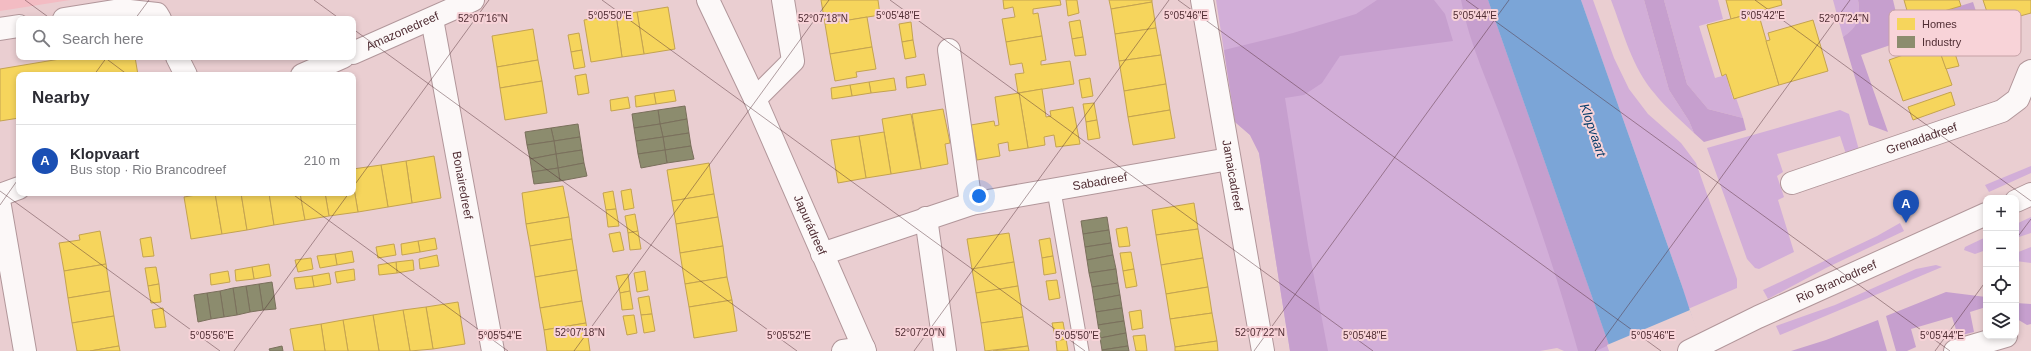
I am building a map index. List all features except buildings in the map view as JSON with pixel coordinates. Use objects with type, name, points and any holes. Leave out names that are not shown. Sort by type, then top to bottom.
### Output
[{"type":"street","name":"Amazonedreef","points":[[356,52],[473,0]]},
{"type":"street","name":"Japurádreef","points":[[708,0],[755,99],[822,254],[857,350]]},
{"type":"street","points":[[755,99],[793,61],[783,0]]},
{"type":"street","name":"Jamaicadreef","points":[[1202,0],[1263,351]]},
{"type":"street","points":[[83,16],[121,10],[157,14],[158,16]]},
{"type":"street","name":"Bonairedreef","points":[[432,18],[493,351]]},
{"type":"street","points":[[0,29],[16,26]]},
{"type":"street","points":[[949,50],[971,204]]},
{"type":"street","points":[[178,60],[184,72]]},
{"type":"street","points":[[309,72],[336,60]]},
{"type":"street","name":"Grenadadreef","points":[[1792,183],[2002,111],[2018,98],[2029,72],[2031,71]]},
{"type":"street","name":"Sabadreef","points":[[822,254],[971,204],[1054,191],[1229,159]]},
{"type":"street","points":[[0,195],[16,189]]},
{"type":"street","points":[[2019,200],[2031,194]]},
{"type":"street","points":[[0,206],[25,351]]},
{"type":"street","name":"Rio Brancodreef","points":[[1696,348],[1758,317],[1983,215]]},
{"type":"street","points":[[926,218],[946,351]]},
{"type":"street","points":[[1955,351],[1995,339]]},
{"type":"lane","points":[[1054,191],[1082,351]]},
{"type":"shaded area","points":[[0,0],[70,0],[0,11]]},
{"type":"shaded area","points":[[1216,0],[1488,0],[1611,351],[1564,351],[1557,348],[1540,351],[1290,351],[1259,153],[1250,135],[1235,122]]},
{"type":"shaded area","points":[[1377,0],[1434,0],[1445,14],[1453,41],[1340,56],[1322,83],[1304,95],[1285,98],[1308,245],[1328,351],[1290,351],[1259,153],[1250,135],[1235,122],[1224,50],[1293,33],[1356,14]]},
{"type":"shaded area","points":[[1461,0],[1488,0],[1609,345],[1596,351],[1578,351],[1544,239],[1515,156],[1474,49]]},
{"type":"shaded area","points":[[1581,0],[1593,0],[1614,58],[1629,89],[1648,114],[1681,143],[1696,163],[1737,279],[1737,288],[1688,309],[1682,286]]},
{"type":"shaded area","points":[[1611,0],[1644,0],[1669,90],[1689,121],[1694,133],[1655,94],[1640,73],[1629,49]]},
{"type":"shaded area","points":[[1644,0],[1664,0],[1687,84],[1708,109],[1743,118],[1746,130],[1704,142],[1694,133],[1689,121],[1669,90]]},
{"type":"shaded area","points":[[1664,0],[1718,0],[1723,19],[1699,26],[1715,78],[1726,75],[1733,99],[1736,98],[1743,118],[1708,109],[1687,84]]},
{"type":"shaded area","points":[[1833,0],[1858,0],[1859,17],[1852,29],[1843,37]]},
{"type":"shaded area","points":[[1858,0],[1893,0],[1895,10],[1889,10],[1889,45],[1861,55],[1888,132],[1869,125],[1843,37],[1855,25],[1859,17]]},
{"type":"shaded area","points":[[1973,2],[1976,10],[1947,10]]},
{"type":"shaded area","points":[[1840,110],[1849,114],[1859,150],[1846,154],[1840,136],[1777,154],[1783,172],[1777,176],[1784,197],[1778,200],[1794,252],[1759,269],[1755,268],[1747,259],[1707,148]]},
{"type":"shaded area","points":[[2031,166],[2031,173],[1989,192],[1985,185]]},
{"type":"shaded area","points":[[2031,217],[2031,233],[2019,237],[2019,223]]},
{"type":"shaded area","points":[[1900,223],[1904,231],[1826,268],[1768,299],[1763,290],[1877,236]]},
{"type":"shaded area","points":[[1983,238],[1983,251],[1975,254],[1964,250],[1965,247]]},
{"type":"shaded area","points":[[2031,247],[2031,263],[2019,261],[2019,252]]},
{"type":"shaded area","points":[[1936,265],[1942,267],[1780,335],[1776,326],[1835,305],[1916,269]]},
{"type":"shaded area","points":[[1946,292],[1983,297],[1983,308],[1970,312],[1974,332],[1958,336],[1952,317],[1911,329],[1916,347],[1907,351],[1896,351],[1886,316]]},
{"type":"shaded area","points":[[2019,303],[2031,304],[2031,324],[2027,325],[2019,320]]},
{"type":"shaded area","points":[[1878,320],[1887,351],[1791,351],[1826,340]]},
{"type":"water","points":[[1488,0],[1581,0],[1682,286],[1703,351],[1611,351]]},
{"type":"pier","points":[[1690,310],[1705,351],[1609,351],[1607,345]]},
{"type":"place","name":"Klopvaart","points":[[1906,223]]}]
